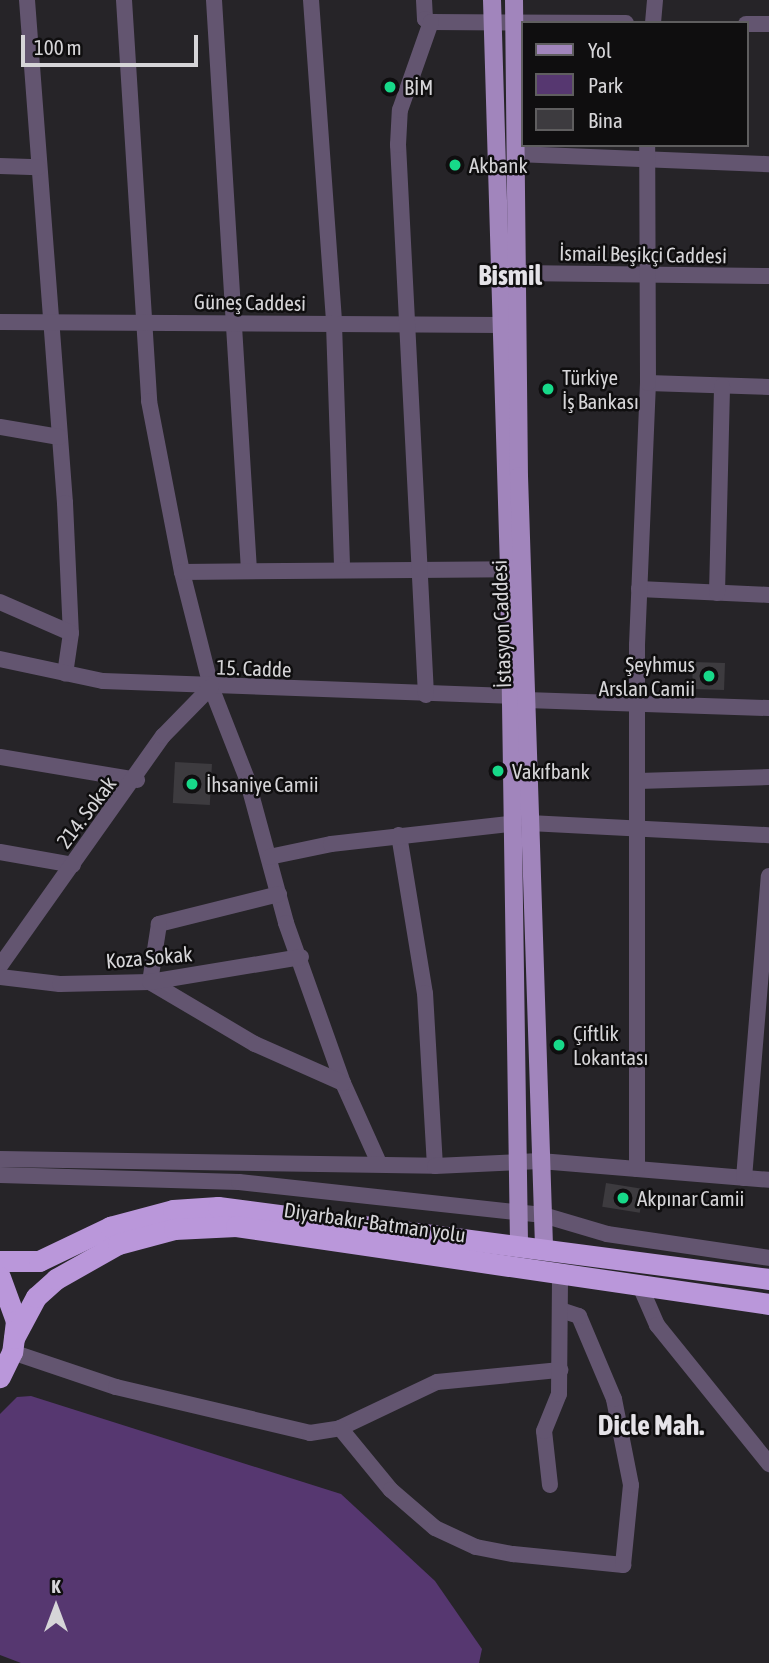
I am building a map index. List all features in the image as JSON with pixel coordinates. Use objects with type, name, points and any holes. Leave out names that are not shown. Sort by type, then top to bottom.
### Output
[{"type":"highway","name":"Diyarbakır-Batman yolu","points":[[0,1261],[39,1261],[110,1227],[195,1207],[234,1207],[544,1246],[769,1279]]},
{"type":"highway","name":"Diyarbakır-Batman yolu","points":[[0,1377],[36,1297],[56,1279],[118,1244],[174,1228],[236,1226],[769,1304]]},
{"type":"highway","points":[[0,1277],[11,1301],[13,1345]]},
{"type":"main road","name":"İstasyon Caddesi","points":[[492,0],[509,569],[529,823],[544,1246]]},
{"type":"main road","name":"İstasyon Caddesi","points":[[514,0],[518,698],[509,824],[519,1244]]},
{"type":"street","points":[[27,0],[71,633],[65,674]]},
{"type":"street","points":[[124,0],[149,401],[182,572],[211,687],[247,779],[279,894],[344,1083],[379,1163]]},
{"type":"street","points":[[214,0],[250,570]]},
{"type":"street","points":[[311,0],[334,324],[342,569]]},
{"type":"street","points":[[424,0],[425,19],[431,22],[552,21]]},
{"type":"street","points":[[653,21],[655,0]]},
{"type":"street","points":[[426,695],[400,110],[431,22]]},
{"type":"street","points":[[748,24],[769,24]]},
{"type":"street","points":[[637,1169],[639,589],[648,383],[646,153]]},
{"type":"street","points":[[516,154],[646,153],[769,164]]},
{"type":"street","points":[[0,166],[38,167]]},
{"type":"street","name":"İsmail Beşikçi Caddesi","points":[[517,274],[769,276]]},
{"type":"street","name":"Güneş Caddesi","points":[[0,322],[408,323],[500,326]]},
{"type":"street","points":[[648,383],[769,387]]},
{"type":"street","points":[[717,593],[722,386]]},
{"type":"street","points":[[0,427],[59,437]]},
{"type":"street","points":[[182,572],[509,569]]},
{"type":"street","points":[[639,589],[769,595]]},
{"type":"street","points":[[0,602],[71,633]]},
{"type":"street","name":"15. Cadde","points":[[0,659],[65,674],[211,687],[769,708]]},
{"type":"street","name":"214. Sokak","points":[[2,961],[137,780],[163,736],[211,687]]},
{"type":"street","points":[[0,757],[137,780]]},
{"type":"street","points":[[639,781],[769,778]]},
{"type":"street","points":[[529,823],[769,835]]},
{"type":"street","points":[[269,856],[399,835],[509,824]]},
{"type":"street","points":[[399,835],[425,993],[435,1166]]},
{"type":"street","points":[[0,852],[73,865]]},
{"type":"street","points":[[744,1178],[769,876]]},
{"type":"street","points":[[279,894],[159,924],[150,982],[255,1044],[344,1083]]},
{"type":"street","name":"Koza Sokak","points":[[0,977],[60,984],[150,982],[301,957]]},
{"type":"street","points":[[0,1159],[435,1166],[540,1161],[769,1180]]},
{"type":"street","points":[[0,1175],[239,1182],[543,1215],[607,1234],[769,1258]]},
{"type":"street","points":[[550,1485],[544,1431],[559,1394],[560,1273]]},
{"type":"street","points":[[640,1286],[657,1325],[769,1464]]},
{"type":"street","points":[[340,1428],[391,1490],[435,1528],[476,1546],[524,1556],[623,1565],[631,1485],[614,1399],[579,1316],[560,1310]]},
{"type":"street","points":[[13,1345],[116,1387],[310,1433],[340,1428],[437,1382],[560,1370]]},
{"type":"green space","points":[[31,1396],[341,1494],[435,1581],[482,1649],[479,1663],[21,1663],[0,1655],[0,1414],[17,1397]]},
{"type":"building","name":"Şeyhmus Arslan Camii","points":[[693,662],[725,663],[724,690],[692,689]]},
{"type":"building","name":"İhsaniye Camii","points":[[175,762],[212,764],[210,805],[173,803]]},
{"type":"building","name":"Akpınar Camii","points":[[606,1183],[644,1189],[640,1213],[602,1207]]},
{"type":"place","name":"BİM","points":[[390,87]]},
{"type":"place","name":"Akbank","points":[[455,165]]},
{"type":"place","name":"Türkiye İş Bankası","points":[[548,389]]},
{"type":"place","name":"Şeyhmus Arslan Camii","points":[[709,676]]},
{"type":"place","name":"Vakıfbank","points":[[498,771]]},
{"type":"place","name":"İhsaniye Camii","points":[[192,784]]},
{"type":"place","name":"Çiftlik Lokantası","points":[[559,1045]]},
{"type":"place","name":"Akpınar Camii","points":[[623,1198]]},
{"type":"district","name":"Bismil","points":[[510,275]]},
{"type":"district","name":"Dicle Mah.","points":[[651,1425]]}]
